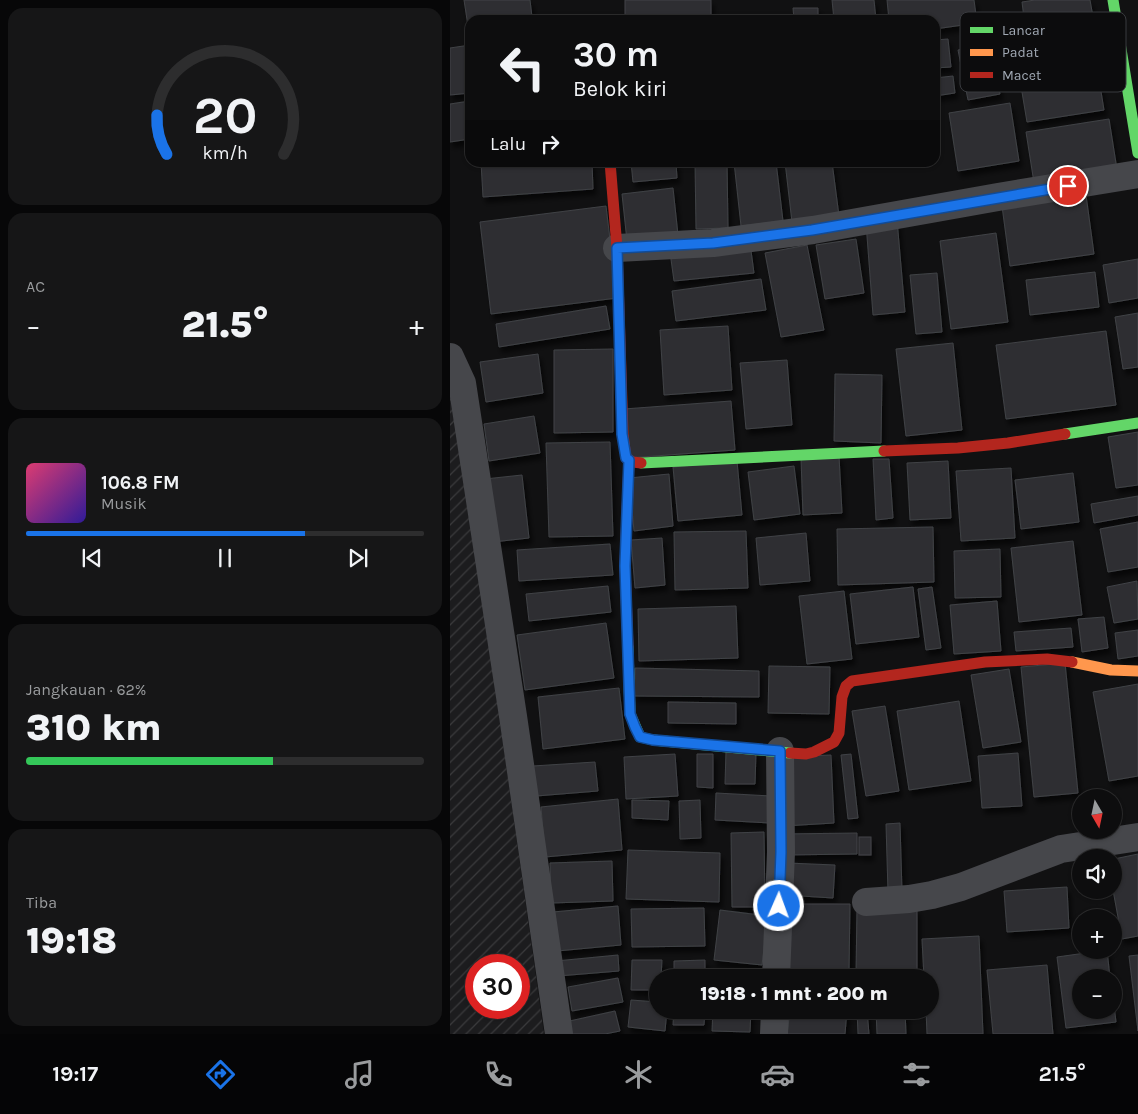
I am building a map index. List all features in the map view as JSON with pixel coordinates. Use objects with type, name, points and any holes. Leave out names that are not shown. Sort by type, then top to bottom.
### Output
[{"type":"street","points":[[1126,80],[1138,153]]},
{"type":"street","points":[[610,167],[617,248],[622,434],[626,458],[629,460],[638,463],[958,448],[1008,443],[1138,423]]},
{"type":"street","points":[[617,248],[713,243],[812,230],[1138,174]]},
{"type":"street","points":[[450,357],[462,383],[513,716],[558,1034]]},
{"type":"street","points":[[629,460],[625,566],[630,714],[640,737],[653,740],[806,754],[834,742],[839,733],[842,697],[846,686],[852,680],[985,662],[1047,659],[1065,660],[1111,670],[1138,671]]},
{"type":"street","points":[[776,969],[781,852],[780,751]]},
{"type":"street","points":[[866,902],[909,899],[932,895],[961,887],[1061,849],[1138,837]]},
{"type":"street","points":[[774,1034],[775,1019]]},
{"type":"shaded area","points":[[450,385],[453,388],[544,1034],[450,1034]]},
{"type":"building","points":[[464,0],[530,0],[532,15],[466,15]]},
{"type":"building","points":[[625,0],[711,0],[711,15],[625,15]]},
{"type":"building","points":[[832,0],[874,0],[876,15],[834,15]]},
{"type":"building","points":[[887,0],[974,0],[976,12],[960,12],[960,25],[940,28],[940,15],[888,15]]},
{"type":"building","points":[[1035,0],[1090,0],[1092,12],[1023,12],[1022,2]]},
{"type":"building","points":[[793,8],[818,8],[818,15],[794,15]]},
{"type":"building","points":[[948,39],[951,67],[940,68],[940,40]]},
{"type":"building","points":[[465,46],[465,94],[450,95],[450,48]]},
{"type":"building","points":[[953,76],[955,93],[940,95],[940,77]]},
{"type":"building","points":[[966,92],[1000,92],[1000,94],[968,100]]},
{"type":"building","points":[[1022,92],[1101,92],[1104,110],[1027,122]]},
{"type":"building","points":[[465,102],[465,140],[450,142],[450,104]]},
{"type":"building","points":[[1010,103],[1019,161],[958,171],[949,113]]},
{"type":"building","points":[[1109,119],[1118,176],[1035,189],[1026,132]]},
{"type":"building","points":[[481,167],[592,167],[593,189],[483,197]]},
{"type":"building","points":[[632,167],[676,167],[677,178],[633,182]]},
{"type":"building","points":[[695,167],[727,167],[728,228],[696,229]]},
{"type":"building","points":[[735,167],[777,167],[783,221],[741,226]]},
{"type":"building","points":[[786,167],[833,167],[839,216],[792,222]]},
{"type":"building","points":[[673,188],[678,235],[627,241],[622,194]]},
{"type":"building","points":[[1086,195],[1094,254],[1010,266],[1002,206]]},
{"type":"building","points":[[606,206],[617,298],[491,314],[480,222]]},
{"type":"building","points":[[897,220],[905,312],[873,315],[866,223]]},
{"type":"building","points":[[996,233],[1008,322],[951,329],[940,241]]},
{"type":"building","points":[[856,239],[864,293],[825,299],[816,245]]},
{"type":"building","points":[[750,243],[754,273],[674,281],[670,252]]},
{"type":"building","points":[[807,245],[824,330],[781,337],[765,253]]},
{"type":"building","points":[[1138,259],[1138,298],[1109,303],[1103,265]]},
{"type":"building","points":[[1095,272],[1099,307],[1030,315],[1026,280]]},
{"type":"building","points":[[937,273],[942,332],[916,334],[910,275]]},
{"type":"building","points":[[761,279],[766,310],[676,321],[672,291]]},
{"type":"building","points":[[606,306],[610,329],[499,347],[496,324]]},
{"type":"building","points":[[1138,313],[1138,367],[1123,369],[1115,317]]},
{"type":"building","points":[[728,326],[732,390],[664,395],[660,330]]},
{"type":"building","points":[[1106,331],[1116,405],[1006,419],[996,345]]},
{"type":"building","points":[[953,343],[962,430],[906,436],[896,349]]},
{"type":"building","points":[[613,349],[613,432],[554,433],[554,350]]},
{"type":"building","points":[[538,354],[543,393],[486,402],[480,362]]},
{"type":"building","points":[[787,360],[792,425],[746,429],[740,363]]},
{"type":"building","points":[[835,374],[882,375],[881,443],[834,441]]},
{"type":"building","points":[[731,401],[735,450],[628,458],[624,409]]},
{"type":"building","points":[[534,416],[540,453],[489,461],[484,424]]},
{"type":"building","points":[[1138,432],[1138,485],[1116,488],[1108,437]]},
{"type":"building","points":[[610,442],[613,536],[549,537],[546,443]]},
{"type":"building","points":[[839,456],[842,513],[803,515],[801,458]]},
{"type":"building","points":[[873,459],[889,459],[893,518],[876,520]]},
{"type":"building","points":[[737,461],[742,515],[678,521],[673,467]]},
{"type":"building","points":[[948,461],[951,518],[910,520],[907,463]]},
{"type":"building","points":[[794,466],[800,514],[754,520],[748,472]]},
{"type":"building","points":[[1011,468],[1015,538],[961,541],[956,471]]},
{"type":"building","points":[[1073,473],[1079,522],[1021,529],[1015,480]]},
{"type":"building","points":[[669,474],[673,526],[634,531],[629,478]]},
{"type":"building","points":[[522,475],[529,538],[493,542],[485,479]]},
{"type":"building","points":[[1138,496],[1138,515],[1094,523],[1091,504]]},
{"type":"building","points":[[1138,522],[1138,567],[1108,572],[1100,529]]},
{"type":"building","points":[[933,527],[934,582],[838,585],[837,529]]},
{"type":"building","points":[[746,531],[748,588],[675,590],[674,532]]},
{"type":"building","points":[[806,533],[810,581],[760,585],[756,538]]},
{"type":"building","points":[[662,538],[665,585],[635,588],[631,540]]},
{"type":"building","points":[[1073,541],[1082,615],[1019,622],[1011,548]]},
{"type":"building","points":[[610,544],[613,575],[519,581],[517,550]]},
{"type":"building","points":[[1000,549],[1001,597],[955,598],[954,551]]},
{"type":"building","points":[[1137,581],[1138,619],[1114,623],[1107,587]]},
{"type":"building","points":[[608,586],[611,612],[529,621],[526,594]]},
{"type":"building","points":[[913,587],[919,637],[856,644],[850,594]]},
{"type":"building","points":[[932,587],[941,648],[926,650],[918,589]]},
{"type":"building","points":[[844,591],[852,659],[807,664],[799,596]]},
{"type":"building","points":[[997,601],[1001,651],[954,654],[950,605]]},
{"type":"building","points":[[736,606],[738,658],[639,661],[638,609]]},
{"type":"building","points":[[1104,617],[1108,648],[1082,652],[1078,619]]},
{"type":"building","points":[[606,623],[614,678],[525,690],[517,635]]},
{"type":"building","points":[[1071,628],[1073,647],[1016,651],[1014,632]]},
{"type":"building","points":[[1138,630],[1138,656],[1118,659],[1115,633]]},
{"type":"building","points":[[1065,663],[1078,789],[1072,789],[1072,794],[1034,797],[1021,667]]},
{"type":"building","points":[[769,666],[830,667],[829,714],[768,713]]},
{"type":"building","points":[[635,668],[759,671],[759,697],[634,696]]},
{"type":"building","points":[[1009,669],[1021,742],[983,748],[971,675]]},
{"type":"building","points":[[1138,684],[1138,776],[1109,781],[1093,692]]},
{"type":"building","points":[[619,688],[625,739],[543,749],[538,697]]},
{"type":"building","points":[[959,701],[971,781],[909,790],[897,711]]},
{"type":"building","points":[[668,702],[736,703],[736,724],[668,723]]},
{"type":"building","points":[[885,706],[899,791],[866,796],[852,711]]},
{"type":"building","points":[[726,751],[756,752],[755,784],[725,784]]},
{"type":"building","points":[[1018,753],[1022,806],[982,808],[978,756]]},
{"type":"building","points":[[675,754],[678,796],[626,799],[624,757]]},
{"type":"building","points":[[697,754],[713,754],[713,788],[697,787]]},
{"type":"building","points":[[851,754],[858,818],[848,819],[841,755]]},
{"type":"building","points":[[831,755],[834,823],[784,826],[781,757]]},
{"type":"building","points":[[595,762],[598,791],[536,796],[533,766]]},
{"type":"building","points":[[716,793],[771,796],[770,823],[715,820]]},
{"type":"building","points":[[618,799],[622,850],[545,857],[541,807]]},
{"type":"building","points":[[632,800],[669,801],[668,820],[632,818]]},
{"type":"building","points":[[700,800],[701,838],[680,839],[679,801]]},
{"type":"building","points":[[900,823],[902,892],[888,892],[886,824]]},
{"type":"building","points":[[764,832],[765,907],[732,907],[731,833]]},
{"type":"building","points":[[857,833],[857,854],[783,855],[783,834]]},
{"type":"building","points":[[859,837],[871,837],[871,855],[859,855]]},
{"type":"building","points":[[628,850],[720,853],[719,902],[626,899]]},
{"type":"building","points":[[1138,854],[1138,936],[1122,939],[1122,909],[1116,909],[1115,899],[1122,899],[1122,857]]},
{"type":"building","points":[[612,861],[613,901],[551,903],[550,863]]},
{"type":"building","points":[[787,863],[835,865],[833,898],[785,895]]},
{"type":"building","points":[[1067,887],[1069,928],[1007,932],[1004,891]]},
{"type":"building","points":[[786,904],[850,904],[849,969],[786,969]]},
{"type":"building","points":[[618,906],[621,945],[557,951],[553,912]]},
{"type":"building","points":[[704,908],[705,946],[632,947],[631,909]]},
{"type":"building","points":[[857,908],[917,909],[917,969],[856,969]]},
{"type":"building","points":[[720,910],[768,916],[762,965],[714,960]]},
{"type":"building","points":[[979,936],[983,1034],[927,1034],[926,1019],[939,1019],[939,969],[924,969],[922,939]]},
{"type":"building","points":[[618,955],[619,971],[558,976],[556,961]]},
{"type":"building","points":[[1072,955],[1072,959],[1108,959],[1109,969],[1072,969],[1072,1019],[1116,1019],[1116,1022],[1066,1028],[1057,957]]},
{"type":"building","points":[[1138,955],[1138,1031],[1129,956]]},
{"type":"building","points":[[632,960],[662,960],[662,969],[649,969],[649,990],[631,990]]},
{"type":"building","points":[[705,960],[705,969],[674,969],[674,961]]},
{"type":"building","points":[[1047,965],[1053,1034],[993,1034],[987,970]]},
{"type":"building","points":[[618,978],[623,1002],[572,1011],[568,987]]},
{"type":"building","points":[[631,1000],[649,1001],[649,1019],[666,1019],[665,1031],[628,1027]]},
{"type":"building","points":[[615,1011],[620,1031],[605,1034],[567,1034],[565,1022]]},
{"type":"building","points":[[673,1019],[704,1019],[704,1025],[673,1025]]},
{"type":"building","points":[[713,1019],[751,1019],[750,1032],[712,1031]]},
{"type":"building","points":[[789,1019],[846,1019],[845,1034],[787,1034]]},
{"type":"building","points":[[857,1019],[868,1019],[869,1034],[858,1034]]},
{"type":"building","points":[[876,1019],[905,1019],[906,1034],[877,1034]]},
{"type":"traffic: fast","points":[[1113,0],[1115,12]]},
{"type":"traffic: fast","points":[[1126,80],[1138,153]]},
{"type":"traffic: fast","points":[[1065,434],[1138,423]]},
{"type":"traffic: fast","points":[[641,463],[884,451]]},
{"type":"traffic: fast","points":[[628,647],[630,714],[640,737],[653,740],[790,753]]},
{"type":"traffic: slow","points":[[1072,662],[1111,670],[1138,671]]},
{"type":"traffic: jam","points":[[610,167],[617,248],[623,434],[626,458],[633,462],[641,463]]},
{"type":"traffic: jam","points":[[884,451],[958,448],[1008,443],[1065,434]]},
{"type":"traffic: jam","points":[[628,647],[625,566],[629,461]]},
{"type":"traffic: jam","points":[[790,753],[806,754],[834,742],[839,733],[842,697],[846,686],[852,681],[985,662],[1047,659],[1072,662]]},
{"type":"route","points":[[779,906],[781,852],[780,751],[653,740],[640,737],[630,714],[625,566],[629,460],[626,458],[622,434],[617,248],[713,243],[812,230],[1068,186]]}]
